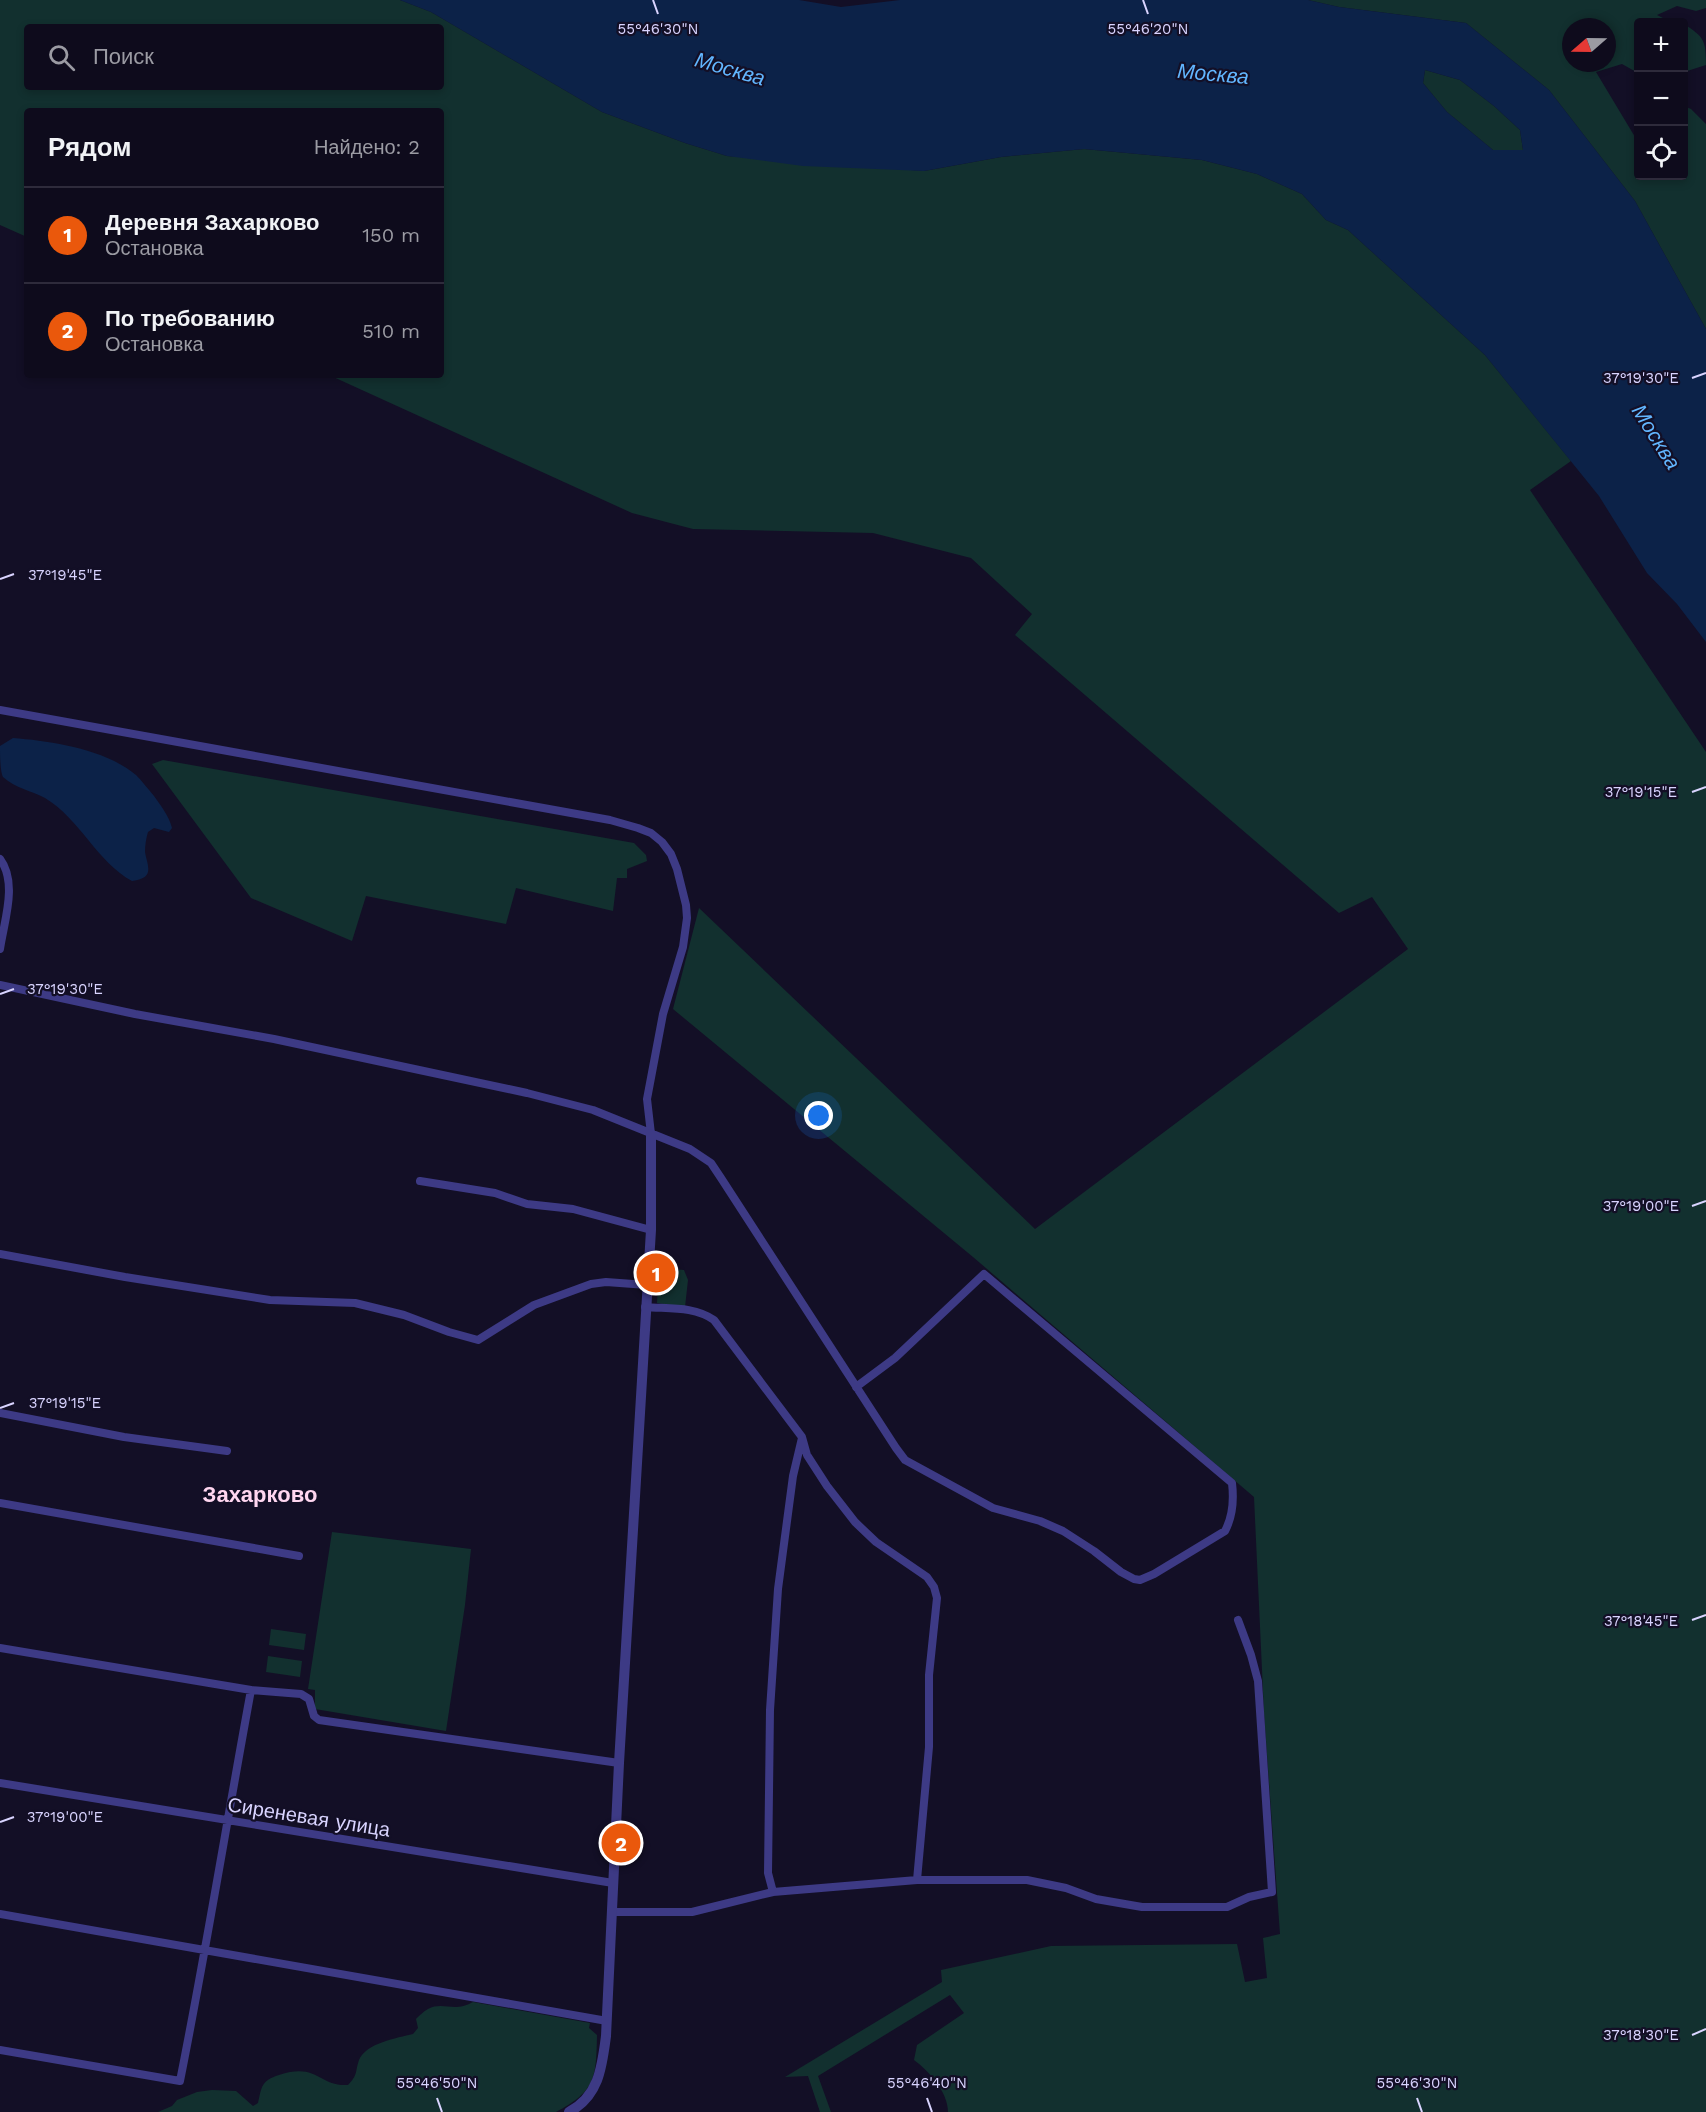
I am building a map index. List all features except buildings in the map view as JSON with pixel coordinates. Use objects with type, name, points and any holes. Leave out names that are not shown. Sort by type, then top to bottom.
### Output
[{"type":"street","points":[[0,710],[598,818],[651,833],[671,854],[683,888],[687,918],[683,947],[663,1014],[647,1099],[651,1134],[651,1230],[619,1763],[607,2021],[599,2079],[582,2109],[569,2112]]},
{"type":"street","points":[[0,859],[6,867],[9,895],[0,949]]},
{"type":"street","points":[[0,985],[135,1014],[274,1039],[527,1093],[593,1110],[690,1149],[711,1163],[856,1387],[905,1460],[993,1508],[1040,1521],[1063,1531],[1134,1579],[1140,1580],[1170,1566],[1225,1531],[1229,1522],[1234,1497],[1232,1483],[984,1274],[895,1358],[856,1387]]},
{"type":"street","points":[[420,1181],[495,1193],[527,1204],[573,1209],[651,1230]]},
{"type":"street","points":[[0,1254],[124,1277],[270,1300],[355,1303],[404,1315],[478,1340],[534,1305],[591,1284],[606,1282],[647,1285]]},
{"type":"street","points":[[645,1307],[686,1309],[705,1314],[714,1320],[802,1437],[807,1455],[855,1522],[876,1542],[927,1577],[934,1587],[937,1598],[929,1675],[929,1747],[917,1880]]},
{"type":"street","points":[[0,1413],[124,1437],[227,1451]]},
{"type":"street","points":[[773,1892],[768,1873],[770,1710],[778,1589],[793,1476],[802,1437]]},
{"type":"street","points":[[0,1503],[299,1556]]},
{"type":"street","points":[[611,1912],[692,1912],[773,1892],[917,1880],[1027,1880],[1066,1888],[1096,1899],[1142,1907],[1227,1907],[1249,1897],[1272,1892],[1258,1681],[1238,1620]]},
{"type":"street","points":[[0,1648],[251,1690],[302,1694],[309,1700],[314,1716],[320,1720],[619,1763]]},
{"type":"street","points":[[0,2050],[180,2081],[206,1951],[226,1821],[251,1690]]},
{"type":"street","name":"Сиреневая улица","points":[[0,1783],[613,1883]]},
{"type":"street","points":[[0,1914],[607,2021]]},
{"type":"green space","points":[[0,0],[400,0],[431,12],[602,112],[727,156],[924,171],[1001,157],[1084,149],[1202,160],[1257,174],[1302,194],[1326,220],[1348,230],[1485,355],[1571,461],[1530,490],[1706,752],[1706,2112],[948,2112],[945,2097],[937,2083],[914,2060],[917,2045],[964,2013],[950,1995],[818,2076],[831,2112],[820,2112],[808,2076],[785,2077],[942,1982],[941,1970],[1051,1946],[1237,1944],[1245,1982],[1267,1978],[1263,1938],[1280,1934],[1264,1713],[1254,1497],[973,1257],[673,1009],[699,908],[1035,1229],[1408,949],[1372,897],[1339,913],[1015,635],[1032,614],[971,558],[873,533],[693,529],[632,513],[336,378],[444,378],[444,108],[24,108],[24,236],[0,225]]},
{"type":"green space","points":[[1308,0],[1706,0],[1706,8],[1696,11],[1677,6],[1657,15],[1663,18],[1634,18],[1634,71],[1622,64],[1616,66],[1616,18],[1562,18],[1562,72],[1596,72],[1634,135],[1634,180],[1688,180],[1688,108],[1706,124],[1706,329],[1635,201],[1549,90],[1466,23],[1339,7]]},
{"type":"green space","points":[[1688,27],[1700,36],[1704,44],[1706,65],[1688,71]]},
{"type":"green space","points":[[1425,70],[1460,80],[1494,106],[1520,130],[1523,150],[1493,150],[1447,112],[1423,83]]},
{"type":"green space","points":[[163,760],[634,843],[646,855],[647,861],[627,869],[627,878],[617,878],[613,911],[516,888],[506,924],[366,896],[352,941],[251,898],[152,764]]},
{"type":"green space","points":[[659,1268],[684,1270],[688,1280],[685,1307],[657,1303]]},
{"type":"green space","points":[[332,1532],[471,1549],[446,1731],[315,1709],[315,1690],[308,1689]]},
{"type":"green space","points":[[271,1629],[306,1634],[304,1650],[269,1645]]},
{"type":"green space","points":[[268,1656],[302,1661],[300,1677],[266,1672]]},
{"type":"green space","points":[[473,2002],[590,2023],[589,2028],[597,2035],[597,2050],[594,2073],[586,2090],[556,2112],[158,2112],[172,2106],[177,2100],[197,2092],[212,2090],[236,2091],[253,2106],[258,2103],[266,2082],[273,2077],[292,2072],[302,2071],[338,2085],[348,2085],[355,2076],[359,2060],[368,2049],[383,2042],[413,2034],[418,2028],[416,2019],[426,2010],[439,2006],[460,2007]]},
{"type":"water","name":"Москва","points":[[400,0],[799,0],[841,7],[900,0],[1308,0],[1339,7],[1466,23],[1549,90],[1635,201],[1706,329],[1706,642],[1677,604],[1647,573],[1599,496],[1485,355],[1348,230],[1326,220],[1302,194],[1257,174],[1202,160],[1084,149],[1001,157],[924,171],[803,166],[727,156],[602,112],[431,12]],"holes":[[[1425,70],[1460,80],[1520,130],[1523,150],[1493,150],[1447,112],[1423,83]]]},
{"type":"water","points":[[13,738],[44,741],[77,748],[109,759],[138,777],[162,807],[172,828],[169,832],[154,828],[148,832],[145,852],[148,870],[144,877],[132,881],[120,873],[57,807],[45,798],[18,787],[3,777],[0,746]]},
{"type":"place","name":"Деревня Захарково","points":[[656,1273]]},
{"type":"place","name":"По требованию","points":[[621,1843]]},
{"type":"district","name":"Захарково","points":[[260,1494]]}]
